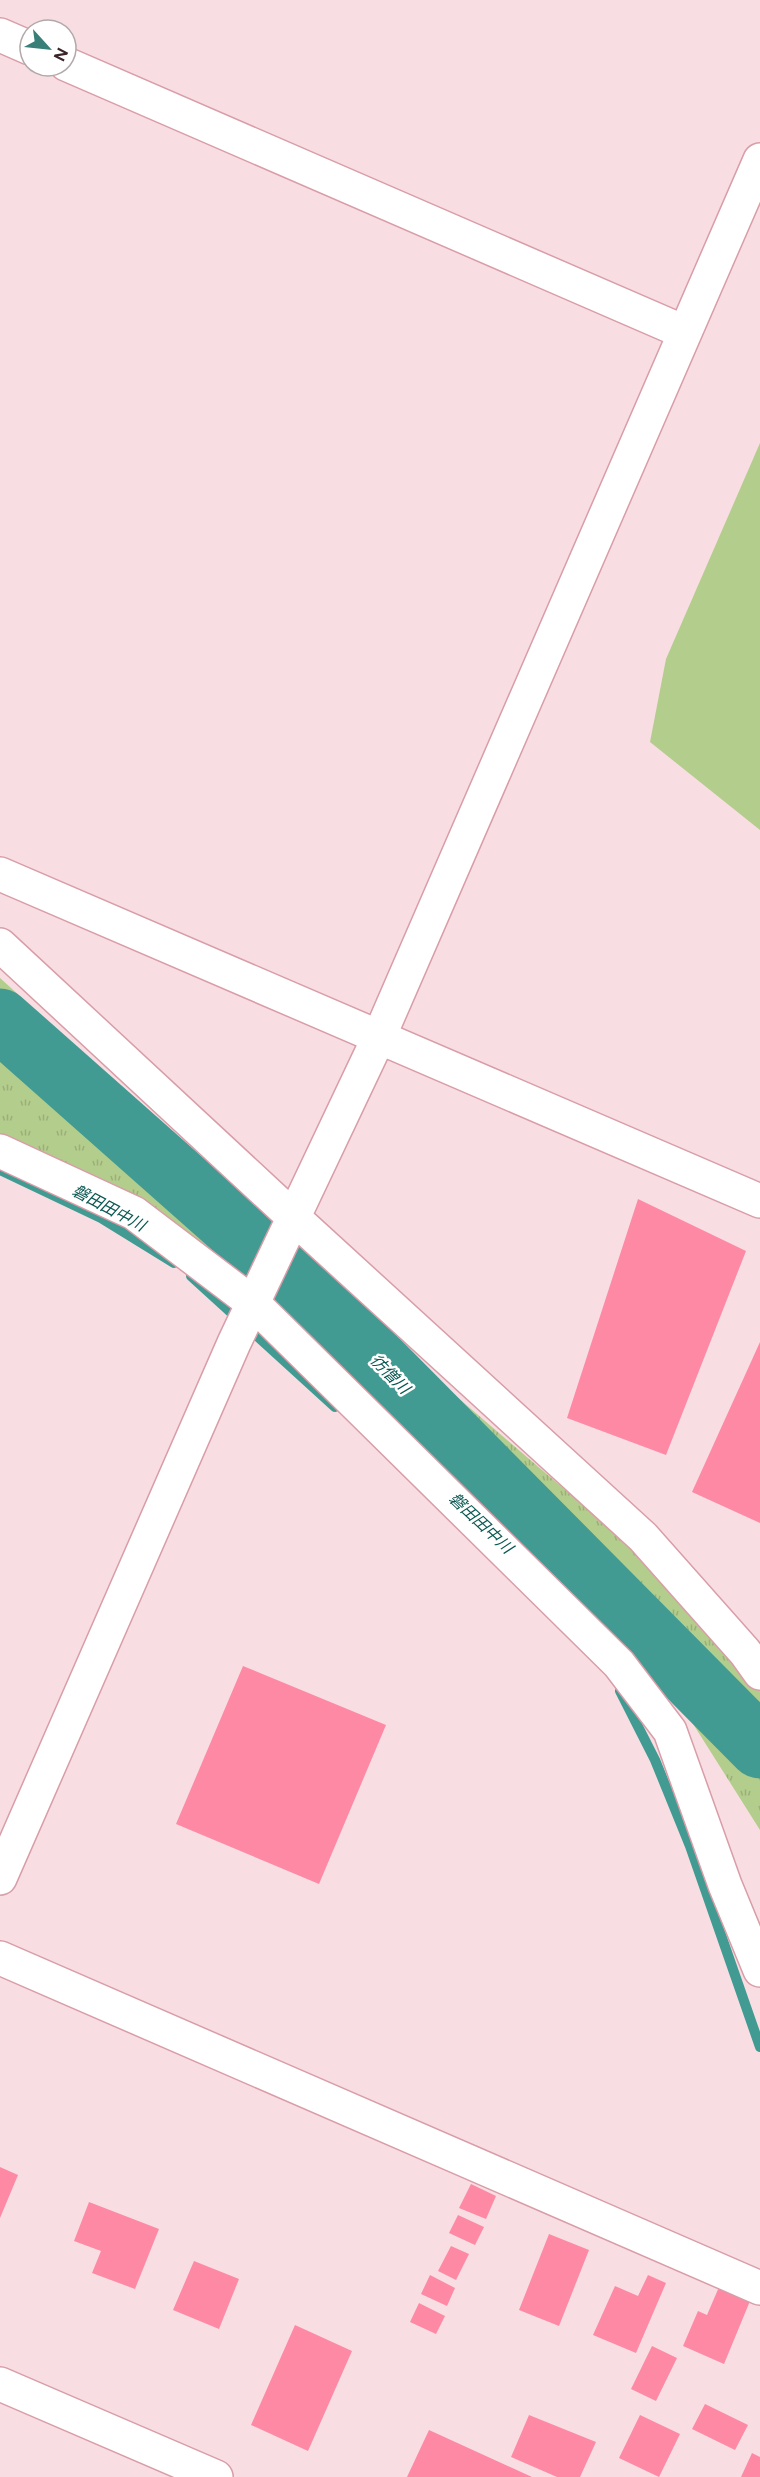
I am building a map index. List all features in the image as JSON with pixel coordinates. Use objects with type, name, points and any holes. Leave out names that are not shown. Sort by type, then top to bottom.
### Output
[{"type":"street","points":[[0,35],[18,43]]},
{"type":"street","points":[[78,69],[684,332]]},
{"type":"street","points":[[0,1878],[292,1217],[379,1037],[760,160]]},
{"type":"street","points":[[0,874],[760,1201]]},
{"type":"street","points":[[0,945],[292,1217],[643,1537],[745,1652],[760,1673]]},
{"type":"street","points":[[0,1151],[134,1213],[254,1304],[619,1664],[670,1731],[725,1885],[760,1970]]},
{"type":"street","points":[[0,1958],[760,2288]]},
{"type":"street","points":[[0,2384],[216,2477]]},
{"type":"green space","points":[[760,443],[760,830],[650,742],[666,659]]},
{"type":"green space","points":[[0,978],[313,1262],[442,1384],[599,1519],[666,1564],[760,1682],[760,1830],[671,1689],[393,1440],[254,1304],[0,1144]]},
{"type":"building","points":[[638,1199],[746,1251],[666,1455],[567,1418]]},
{"type":"building","points":[[760,1342],[760,1523],[692,1492]]},
{"type":"building","points":[[243,1666],[386,1725],[319,1884],[176,1824]]},
{"type":"building","points":[[0,2167],[18,2175],[0,2218]]},
{"type":"building","points":[[471,2184],[496,2196],[486,2219],[459,2208]]},
{"type":"building","points":[[89,2202],[159,2229],[135,2289],[92,2273],[101,2251],[74,2241]]},
{"type":"building","points":[[458,2215],[484,2227],[475,2245],[449,2233]]},
{"type":"building","points":[[549,2234],[589,2250],[559,2326],[519,2310]]},
{"type":"building","points":[[451,2246],[469,2254],[456,2280],[438,2271]]},
{"type":"building","points":[[194,2261],[239,2279],[219,2329],[173,2310]]},
{"type":"building","points":[[430,2275],[455,2288],[447,2306],[421,2294]]},
{"type":"building","points":[[648,2275],[666,2283],[636,2353],[593,2335],[615,2286],[638,2296]]},
{"type":"building","points":[[719,2287],[750,2301],[724,2364],[683,2346],[698,2311],[707,2315]]},
{"type":"building","points":[[419,2303],[445,2316],[436,2334],[410,2322]]},
{"type":"building","points":[[295,2325],[352,2351],[308,2451],[251,2425]]},
{"type":"building","points":[[652,2346],[677,2358],[656,2401],[631,2389]]},
{"type":"building","points":[[705,2404],[748,2425],[735,2450],[692,2429]]},
{"type":"building","points":[[529,2415],[596,2442],[580,2477],[557,2477],[511,2457]]},
{"type":"building","points":[[640,2415],[680,2434],[659,2477],[619,2458]]},
{"type":"building","points":[[429,2430],[532,2477],[407,2477]]},
{"type":"building","points":[[752,2453],[760,2457],[760,2477],[741,2477]]},
{"type":"waterway","name":"彷僧川","points":[[0,1020],[323,1306],[760,1747]]},
{"type":"waterway","name":"磐田田中川","points":[[0,1170],[101,1218],[174,1263]]},
{"type":"waterway","name":"磐田田中川","points":[[191,1276],[335,1407]]},
{"type":"waterway","name":"磐田田中川","points":[[620,1691],[655,1760],[690,1846],[760,2047]]},
{"type":"waterway","points":[[743,1732],[760,1728]]}]
